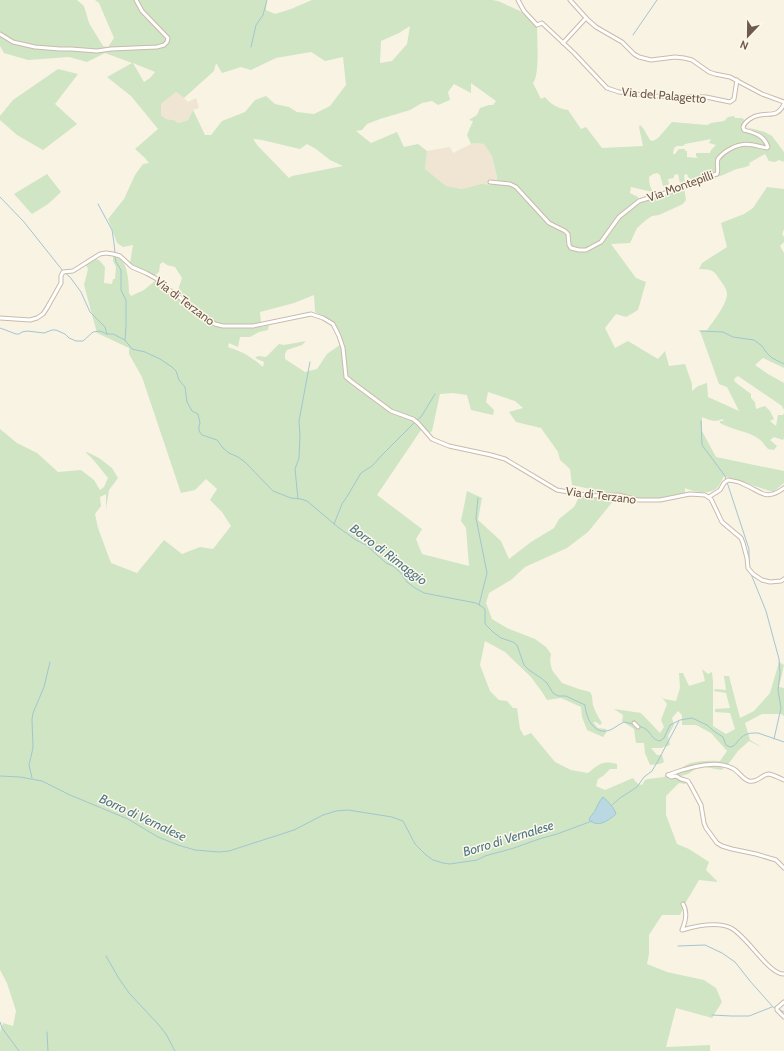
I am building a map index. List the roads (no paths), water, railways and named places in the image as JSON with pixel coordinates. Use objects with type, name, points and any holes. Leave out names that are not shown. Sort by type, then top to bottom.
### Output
[{"type":"street","points":[[0,34],[13,42],[35,47],[99,51],[157,47],[164,45],[168,38],[142,11],[136,0]]},
{"type":"street","name":"Via del Palagetto","points":[[518,0],[524,11],[537,25],[542,23],[607,88],[619,92],[652,96],[706,97],[730,102],[734,99],[737,80]]},
{"type":"street","points":[[570,0],[596,27],[618,40],[639,57],[651,60],[675,57],[684,58],[696,62],[709,72],[725,75],[762,94],[784,103]]},
{"type":"street","points":[[563,43],[586,18]]},
{"type":"street","name":"Via Montepilli","points":[[490,182],[510,184],[516,187],[549,223],[568,234],[569,245],[571,248],[586,250],[601,242],[620,217],[639,201],[688,186],[717,174],[717,163],[726,151],[741,144],[767,148],[768,144],[762,136],[744,130],[742,127],[744,122],[759,115],[773,114],[782,109],[784,103]]},
{"type":"street","name":"Via di Terzano","points":[[0,318],[30,320],[37,318],[43,314],[61,283],[62,272],[73,271],[100,254],[114,254],[120,256],[132,267],[157,279],[163,286],[215,324],[223,326],[253,326],[311,314],[323,318],[333,324],[339,336],[343,348],[346,377],[391,412],[418,423],[432,439],[443,444],[505,459],[540,481],[564,492],[592,496],[618,495],[638,500],[660,500],[690,494],[705,495],[709,497]]},
{"type":"street","points":[[784,488],[774,494],[768,495],[762,494],[741,482],[728,480],[724,483],[720,490],[709,497],[722,522],[741,538],[747,558],[747,565],[753,574],[762,580],[774,582],[784,579]]},
{"type":"street","points":[[634,723],[638,727]]},
{"type":"street","points":[[784,780],[768,774],[754,781],[749,781],[730,767],[714,764],[703,764],[668,775],[676,776],[688,781],[701,805],[706,828],[717,842],[722,846],[776,860],[784,868]]},
{"type":"street","points":[[684,904],[686,913],[682,930],[704,925],[722,925],[732,928],[750,944],[771,969],[784,974]]},
{"type":"street","points":[[784,1002],[777,1008],[777,1010],[784,1017]]},
{"type":"water","points":[[603,797],[611,805],[616,814],[603,823],[592,822],[589,819]]},
{"type":"waterway","points":[[251,47],[256,25],[263,15],[267,0]]},
{"type":"waterway","points":[[633,35],[657,0]]},
{"type":"waterway","points":[[0,197],[24,222],[63,271]]},
{"type":"waterway","points":[[98,204],[112,230],[115,253]]},
{"type":"waterway","points":[[115,256],[116,262],[121,270],[121,290],[126,300],[125,340]]},
{"type":"waterway","points":[[65,273],[70,277],[81,292],[90,312],[105,327],[107,334]]},
{"type":"waterway","name":"Borro di Rimaggio","points":[[0,328],[16,334],[27,331],[44,333],[56,330],[76,341],[83,341],[93,332],[100,331],[107,334],[113,334],[125,340],[132,349],[145,352],[160,359],[176,371],[179,380],[185,387],[187,402],[192,411],[198,414],[200,423],[199,431],[202,435],[217,440],[229,453],[245,462],[273,491],[291,498],[307,501],[339,528],[366,545],[386,563],[393,566],[401,573],[407,582],[424,593],[476,603],[481,606],[485,609],[485,624],[501,638],[517,645],[524,665],[547,683],[553,693],[558,696],[566,696],[585,705],[589,720],[595,728],[604,731],[610,730],[624,722],[633,724]]},
{"type":"waterway","points":[[700,331],[723,332],[733,337],[754,340],[762,346],[772,358],[784,364]]},
{"type":"waterway","points":[[298,499],[295,469],[299,458],[299,421],[310,362]]},
{"type":"waterway","points":[[417,420],[421,417],[435,394]]},
{"type":"waterway","points":[[701,421],[702,445],[725,476],[749,549],[749,567]]},
{"type":"waterway","points":[[334,524],[342,504],[361,473],[372,466],[415,422]]},
{"type":"waterway","points":[[478,498],[476,518],[487,573],[479,605]]},
{"type":"waterway","points":[[751,574],[766,611],[779,659],[780,673],[778,690],[781,708],[774,739]]},
{"type":"waterway","points":[[32,778],[29,765],[33,748],[32,719],[44,687],[50,662]]},
{"type":"waterway","name":"Borro di Rimaggio","points":[[638,726],[645,729],[654,738],[660,741],[664,738],[670,725],[680,720],[692,718],[707,725],[723,737],[726,745],[730,747],[734,746],[740,739],[751,733],[758,733],[784,742]]},
{"type":"waterway","name":"Borro di Vernalese","points":[[612,805],[637,787],[644,777],[652,771],[679,721]]},
{"type":"waterway","name":"Borro di Vernalese","points":[[0,776],[20,777],[42,781],[70,795],[128,819],[158,837],[195,850],[219,852],[229,851],[294,830],[323,815],[336,811],[348,810],[392,817],[403,821],[415,844],[426,855],[433,860],[450,864],[477,860],[485,856],[557,834],[592,821]]},
{"type":"waterway","points":[[678,946],[705,945],[722,953],[735,962],[773,1007],[777,1009]]},
{"type":"waterway","points":[[106,956],[129,993],[166,1034],[175,1051]]},
{"type":"waterway","points":[[712,1015],[749,1016],[772,1007]]},
{"type":"waterway","points":[[780,1010],[784,1012]]},
{"type":"waterway","points":[[0,1022],[2,1028],[19,1051]]},
{"type":"waterway","points":[[47,1032],[48,1051]]}]
